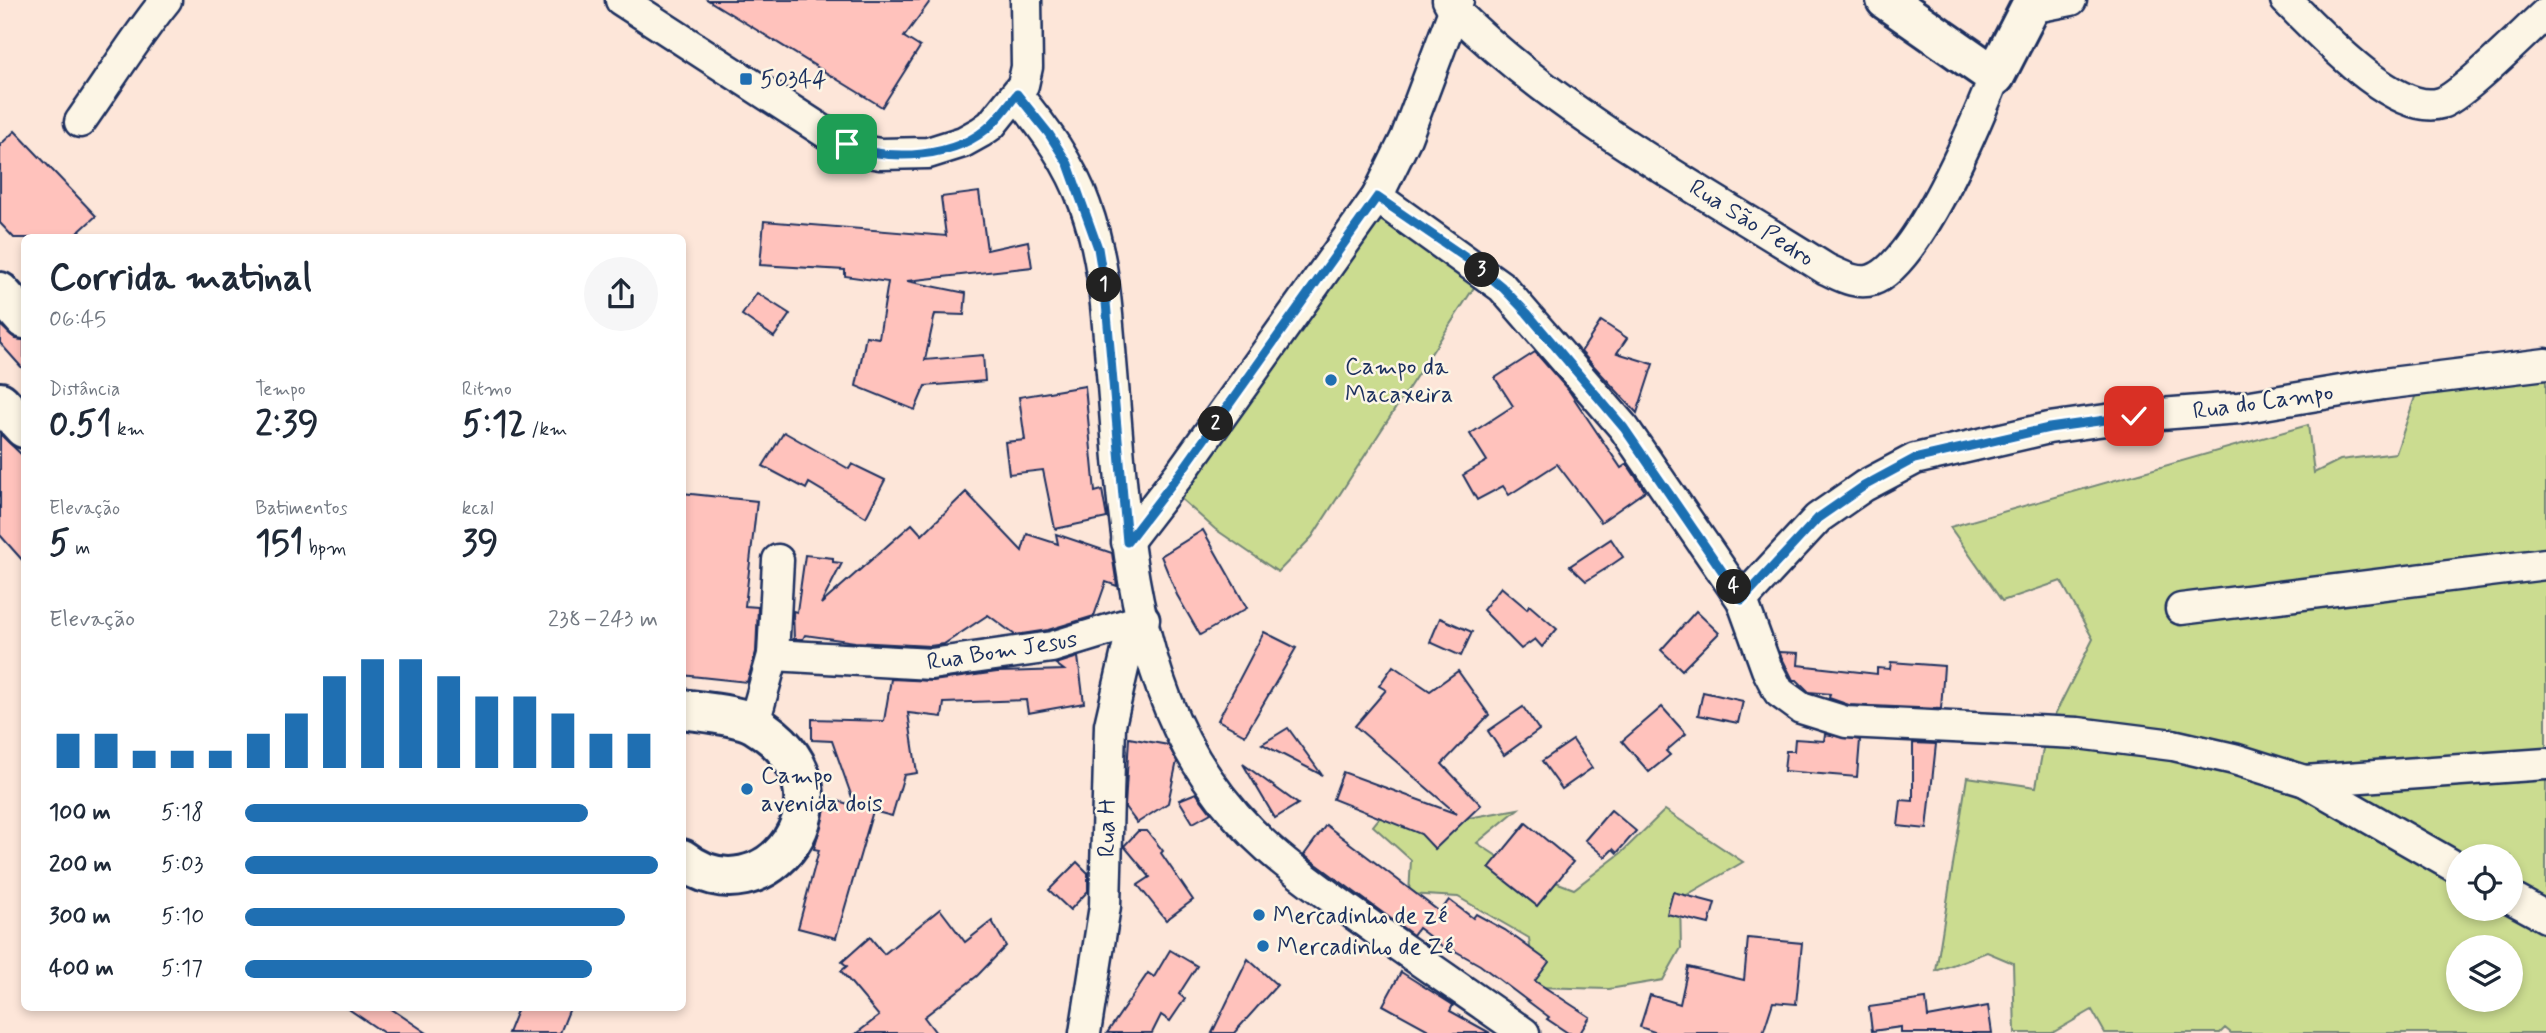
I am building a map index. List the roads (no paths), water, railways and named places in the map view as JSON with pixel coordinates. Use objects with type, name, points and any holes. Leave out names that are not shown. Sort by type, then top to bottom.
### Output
[{"type":"street","points":[[80,122],[145,26],[166,0]]},
{"type":"street","points":[[621,0],[831,136],[862,151],[880,154],[940,151],[991,125],[1017,94],[1027,67],[1026,0]]},
{"type":"street","points":[[1886,0],[1996,76],[2032,4],[2071,0]]},
{"type":"street","points":[[2286,0],[2343,55],[2414,104],[2441,103],[2462,90],[2546,13]]},
{"type":"street","points":[[1127,542],[1181,472],[1377,197],[1406,138],[1453,3]]},
{"type":"street","name":"Rua São Pedro","points":[[1453,3],[1497,52],[1550,95],[1826,269],[1852,281],[1871,280],[1896,265],[1917,236],[1973,129],[1996,76]]},
{"type":"street","points":[[1017,94],[1049,134],[1068,164],[1098,248],[1105,291],[1127,542],[1138,622],[1186,743],[1206,778],[1264,848],[1524,1033]]},
{"type":"street","points":[[1377,197],[1472,262],[1502,287],[1624,428],[1742,600],[1767,669],[1779,692],[1801,708],[1846,722],[2078,733],[2173,745],[2305,781],[2446,862]]},
{"type":"street","points":[[0,292],[21,315]]},
{"type":"street","name":"Rua do Campo","points":[[1742,600],[1818,518],[1864,486],[1914,459],[2049,428],[2134,416],[2239,408],[2383,384],[2546,364]]},
{"type":"street","points":[[0,402],[21,425]]},
{"type":"street","points":[[754,723],[772,655],[778,560]]},
{"type":"street","points":[[2181,609],[2546,564]]},
{"type":"street","name":"Rua Bom Jesus","points":[[772,655],[931,664],[1052,647],[1138,622]]},
{"type":"street","name":"Rua H","points":[[1085,1033],[1105,906],[1110,725],[1138,622]]},
{"type":"street","points":[[686,710],[754,723],[789,753],[803,782],[804,807],[799,827],[787,850],[771,865],[750,874],[725,875],[695,870],[686,862]]},
{"type":"street","points":[[2305,781],[2546,764]]},
{"type":"street","points":[[2523,905],[2546,917]]},
{"type":"place","name":"50344","points":[[746,79]]},
{"type":"place","name":"Campo da Macaxeira","points":[[1331,380]]},
{"type":"place","name":"Campo avenida dois","points":[[747,789]]},
{"type":"place","name":"Mercadinho de zé","points":[[1259,915]]},
{"type":"place","name":"Mercadinho de Zé","points":[[1263,946]]}]
